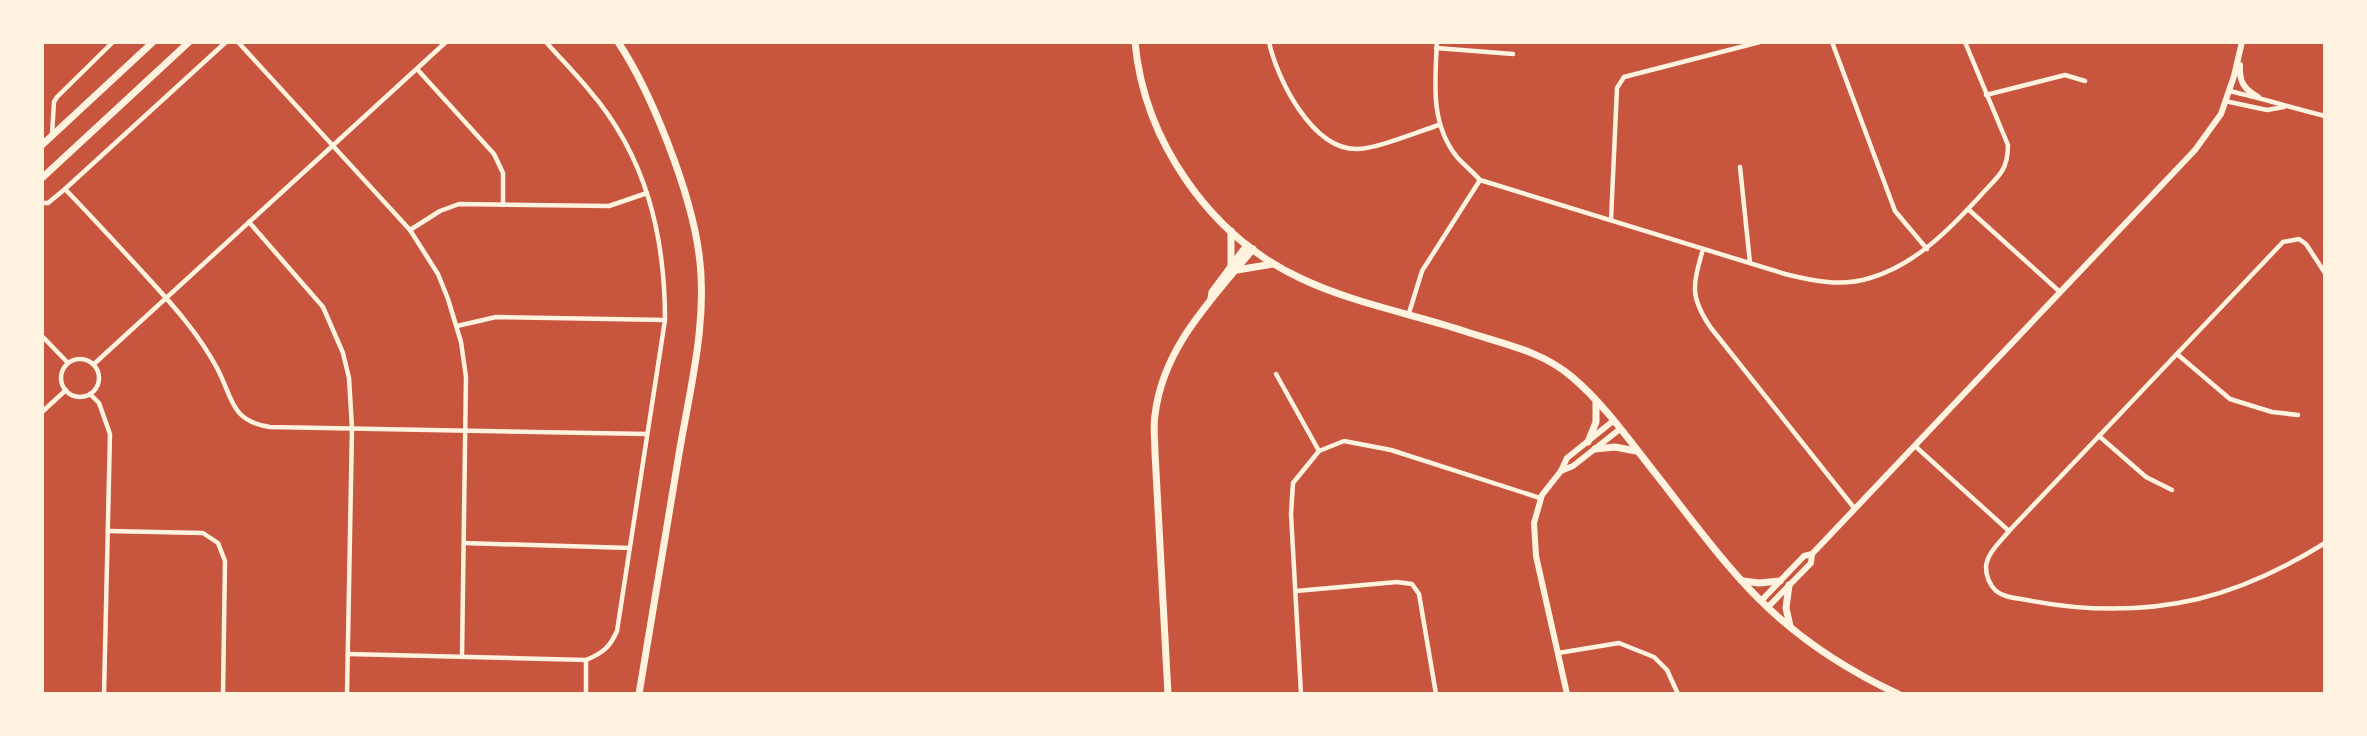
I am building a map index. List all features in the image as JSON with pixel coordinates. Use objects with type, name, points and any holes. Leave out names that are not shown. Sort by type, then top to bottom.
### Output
[{"type":"main road","points":[[42,145],[153,42]]},
{"type":"main road","points":[[43,176],[189,42]]},
{"type":"main road","points":[[618,42],[643,87],[679,178],[695,230],[700,281],[699,326],[691,386],[639,694]]},
{"type":"main road","points":[[1135,42],[1147,103],[1171,156],[1205,204],[1231,231],[1274,264],[1318,286],[1531,352],[1564,371],[1596,400],[1761,601],[1838,662],[1898,694]]},
{"type":"main road","points":[[1231,231],[1233,268]]},
{"type":"main road","points":[[1168,694],[1155,414],[1164,377],[1177,346],[1250,247]]},
{"type":"main road","points":[[1233,268],[1274,264]]},
{"type":"main road","points":[[1588,442],[1596,422],[1596,400]]},
{"type":"main road","points":[[1595,449],[1615,447],[1637,451]]},
{"type":"main road","points":[[1743,581],[1780,581]]},
{"type":"main road","points":[[1789,585],[1786,608],[1791,627]]},
{"type":"street","points":[[52,135],[54,102],[57,97],[113,42]]},
{"type":"street","points":[[42,204],[48,203],[65,189],[226,42]]},
{"type":"street","points":[[238,42],[410,230],[438,274],[457,326],[466,377],[462,657]]},
{"type":"street","points":[[94,364],[446,42]]},
{"type":"street","points":[[348,654],[586,660],[611,646],[617,631],[664,320],[665,279],[659,238],[647,194],[632,155],[591,91],[546,42]]},
{"type":"street","points":[[1269,42],[1281,81],[1297,107],[1323,135],[1336,144],[1348,149],[1364,149],[1439,125]]},
{"type":"street","points":[[1611,220],[1618,88],[1624,77],[1760,42]]},
{"type":"street","points":[[1832,42],[1895,211],[1927,248]]},
{"type":"street","points":[[1513,54],[1436,45],[1435,91],[1439,125],[1457,157],[1480,180],[1813,281],[1857,282],[1896,267],[1927,248],[1968,209],[2001,172],[2008,154],[2008,145],[1965,42]]},
{"type":"street","points":[[1761,601],[1804,556],[1812,554],[2195,150],[2221,114],[2242,42]]},
{"type":"street","points":[[2240,53],[2239,78],[2247,91],[2258,97]]},
{"type":"street","points":[[417,69],[494,153],[503,173],[503,205]]},
{"type":"street","points":[[1986,95],[2065,75],[2085,81]]},
{"type":"street","points":[[2229,91],[2270,99],[2285,107],[2325,116]]},
{"type":"street","points":[[2225,101],[2267,110],[2285,107]]},
{"type":"street","points":[[1740,167],[1750,263]]},
{"type":"street","points":[[1409,313],[1422,271],[1480,180]]},
{"type":"street","points":[[65,189],[187,320],[205,346],[234,408],[252,424],[270,427],[647,434]]},
{"type":"street","points":[[410,230],[440,211],[459,204],[609,206],[647,194]]},
{"type":"street","points":[[1968,209],[2060,292]]},
{"type":"street","points":[[249,222],[323,307],[346,366],[352,403],[347,694]]},
{"type":"street","points":[[2325,273],[2306,244],[2299,239],[2283,242],[2009,531],[1987,561],[1987,575],[1997,591],[2010,597],[2084,608],[2167,605],[2197,599],[2265,577],[2325,543]]},
{"type":"street","points":[[1703,249],[1694,282],[1697,308],[1855,509]]},
{"type":"street","points":[[457,326],[496,317],[664,320]]},
{"type":"street","points":[[42,336],[68,363]]},
{"type":"street","points":[[2177,354],[2230,399],[2272,412],[2298,415]]},
{"type":"street","points":[[84,359],[94,364],[99,380],[90,394],[77,397],[66,390],[61,373],[68,363],[84,359]]},
{"type":"street","points":[[1276,374],[1319,451]]},
{"type":"street","points":[[42,412],[66,390]]},
{"type":"street","points":[[90,394],[99,403],[110,434],[104,694]]},
{"type":"street","points":[[1567,694],[1534,540],[1534,523],[1540,498],[1561,471],[1567,458],[1613,421]]},
{"type":"street","points":[[1561,471],[1573,466],[1620,429]]},
{"type":"street","points":[[2099,436],[2146,477],[2172,490]]},
{"type":"street","points":[[1301,694],[1292,514],[1293,483],[1319,451],[1345,441],[1391,450],[1540,498]]},
{"type":"street","points":[[1915,446],[2009,531]]},
{"type":"street","points":[[108,531],[202,533],[218,543],[225,561],[223,694]]},
{"type":"street","points":[[464,543],[630,548]]},
{"type":"street","points":[[1768,607],[1811,563],[1812,554]]},
{"type":"street","points":[[1296,591],[1397,582],[1412,584],[1419,594],[1436,694]]},
{"type":"street","points":[[1558,653],[1619,643],[1654,657],[1667,670],[1678,694]]},
{"type":"street","points":[[586,660],[586,694]]}]
